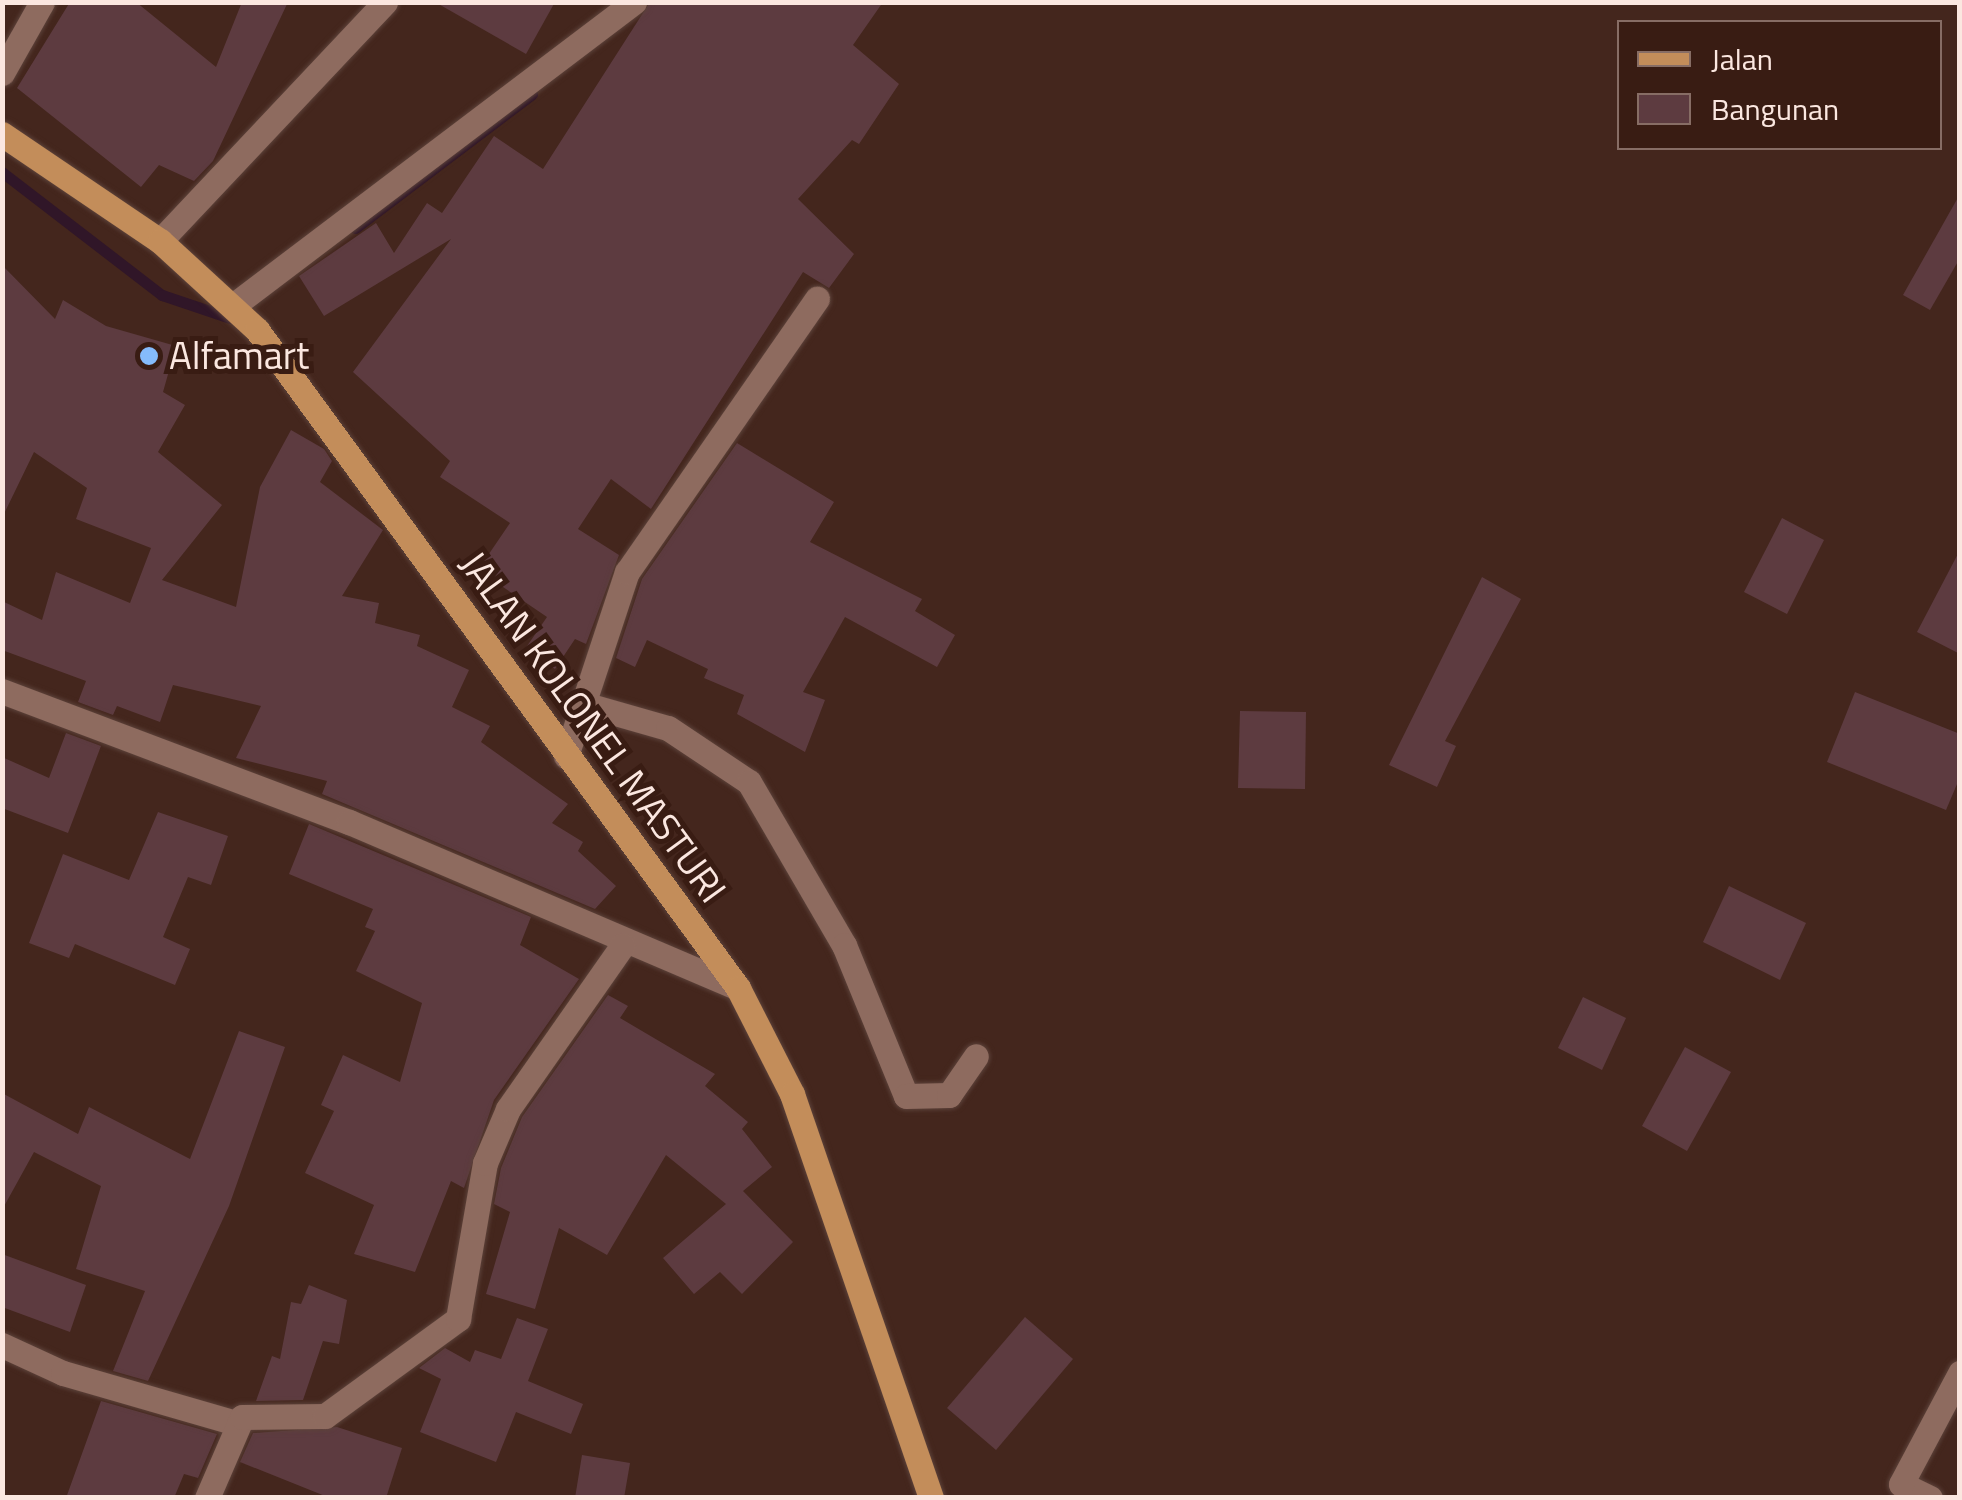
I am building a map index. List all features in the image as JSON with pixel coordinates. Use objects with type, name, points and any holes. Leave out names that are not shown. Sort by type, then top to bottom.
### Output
[{"type":"main road","name":"JALAN KOLONEL MASTURI","points":[[2,134],[160,242],[234,305],[314,401],[566,756],[738,988],[792,1094],[932,1498]]},
{"type":"street","points":[[2,73],[42,2]]},
{"type":"street","points":[[160,242],[385,2]]},
{"type":"street","points":[[234,305],[634,2]]},
{"type":"street","points":[[566,756],[580,703],[627,572],[817,298]]},
{"type":"street","points":[[2,691],[349,822],[624,945],[738,988]]},
{"type":"street","points":[[580,703],[668,728],[749,782],[844,946],[906,1096],[949,1095],[976,1056]]},
{"type":"street","points":[[2,1345],[236,1423],[325,1416],[458,1318],[485,1163],[508,1109],[624,945]]},
{"type":"street","points":[[1930,1498],[1901,1484],[1960,1373]]},
{"type":"street","points":[[207,1498],[236,1423]]},
{"type":"building","points":[[70,2],[136,2],[216,67],[242,2],[288,2],[213,161],[194,181],[159,165],[141,187],[17,88]]},
{"type":"building","points":[[435,2],[555,2],[526,54]]},
{"type":"building","points":[[650,2],[883,2],[853,45],[899,84],[859,144],[852,140],[798,199],[854,254],[829,288],[803,272],[651,509],[611,479],[578,529],[619,555],[586,644],[575,639],[555,669],[525,649],[547,617],[478,570],[510,523],[440,477],[450,461],[353,372],[451,239],[324,316],[299,276],[376,223],[394,253],[427,203],[442,213],[494,136],[543,169]]},
{"type":"building","points":[[1960,194],[1960,258],[1930,310],[1903,295]]},
{"type":"building","points":[[2,265],[55,319],[63,300],[106,326],[176,346],[163,392],[185,405],[158,452],[222,505],[162,580],[236,607],[260,487],[291,430],[324,449],[332,461],[320,482],[383,530],[342,596],[379,603],[375,623],[420,635],[417,646],[469,670],[452,707],[490,726],[481,742],[568,804],[552,823],[583,842],[578,851],[616,886],[595,909],[322,794],[327,781],[236,758],[261,706],[173,685],[160,722],[117,706],[113,715],[78,702],[86,681],[2,650],[2,601],[42,620],[56,572],[130,603],[151,548],[76,519],[87,488],[34,452],[2,518]]},
{"type":"building","points":[[737,443],[834,502],[810,542],[922,599],[915,611],[955,635],[937,667],[845,617],[803,692],[825,700],[805,752],[737,714],[744,695],[704,678],[708,669],[647,640],[635,667],[616,658],[642,579]]},
{"type":"building","points":[[1782,518],[1824,540],[1787,614],[1744,592]]},
{"type":"building","points":[[1960,550],[1960,654],[1917,632]]},
{"type":"building","points":[[1482,577],[1521,599],[1445,741],[1456,746],[1437,787],[1389,765]]},
{"type":"building","points":[[1855,692],[1960,734],[1960,777],[1946,810],[1827,762]]},
{"type":"building","points":[[1240,711],[1306,712],[1305,789],[1238,788]]},
{"type":"building","points":[[66,733],[101,746],[68,833],[2,808],[2,757],[49,778]]},
{"type":"building","points":[[158,812],[228,836],[211,885],[188,877],[163,937],[190,949],[175,985],[75,944],[69,958],[29,943],[63,854],[129,880]]},
{"type":"building","points":[[309,824],[531,917],[520,945],[579,979],[494,1100],[464,1188],[451,1181],[415,1272],[354,1254],[374,1205],[305,1173],[334,1111],[321,1105],[343,1055],[400,1082],[422,1003],[356,971],[375,931],[365,927],[373,909],[289,874]]},
{"type":"building","points":[[1729,886],[1806,923],[1780,980],[1703,942]]},
{"type":"building","points":[[608,995],[628,1006],[620,1018],[715,1074],[705,1086],[748,1122],[742,1129],[772,1167],[743,1191],[793,1242],[742,1294],[720,1272],[694,1294],[663,1258],[726,1204],[666,1155],[607,1255],[559,1228],[535,1309],[486,1294],[510,1212],[494,1204],[501,1168],[522,1117]]},
{"type":"building","points":[[1583,997],[1626,1018],[1602,1070],[1558,1048]]},
{"type":"building","points":[[239,1031],[285,1047],[229,1206],[148,1381],[113,1371],[145,1291],[76,1269],[101,1186],[34,1152],[2,1210],[2,1093],[78,1134],[89,1107],[190,1159]]},
{"type":"building","points":[[1685,1047],[1731,1072],[1687,1151],[1642,1126]]},
{"type":"building","points":[[2,1254],[86,1285],[70,1332],[2,1307]]},
{"type":"building","points":[[309,1285],[347,1300],[339,1344],[323,1341],[303,1400],[256,1401],[272,1356],[280,1359],[291,1302],[301,1304]]},
{"type":"building","points":[[1025,1317],[1073,1359],[996,1450],[947,1408]]},
{"type":"building","points":[[517,1318],[548,1329],[528,1381],[583,1404],[571,1434],[516,1412],[496,1462],[420,1432],[441,1379],[419,1368],[445,1348],[470,1362],[475,1350],[501,1359]]},
{"type":"building","points":[[101,1401],[217,1434],[198,1478],[184,1474],[174,1498],[66,1498]]},
{"type":"building","points":[[337,1427],[402,1448],[386,1498],[330,1498],[240,1462],[253,1433]]},
{"type":"building","points":[[582,1455],[630,1463],[624,1498],[575,1498]]},
{"type":"waterway","points":[[355,228],[532,94]]},
{"type":"waterway","points":[[2,172],[162,295],[230,318]]},
{"type":"place","name":"Alfamart","points":[[149,356]]}]
